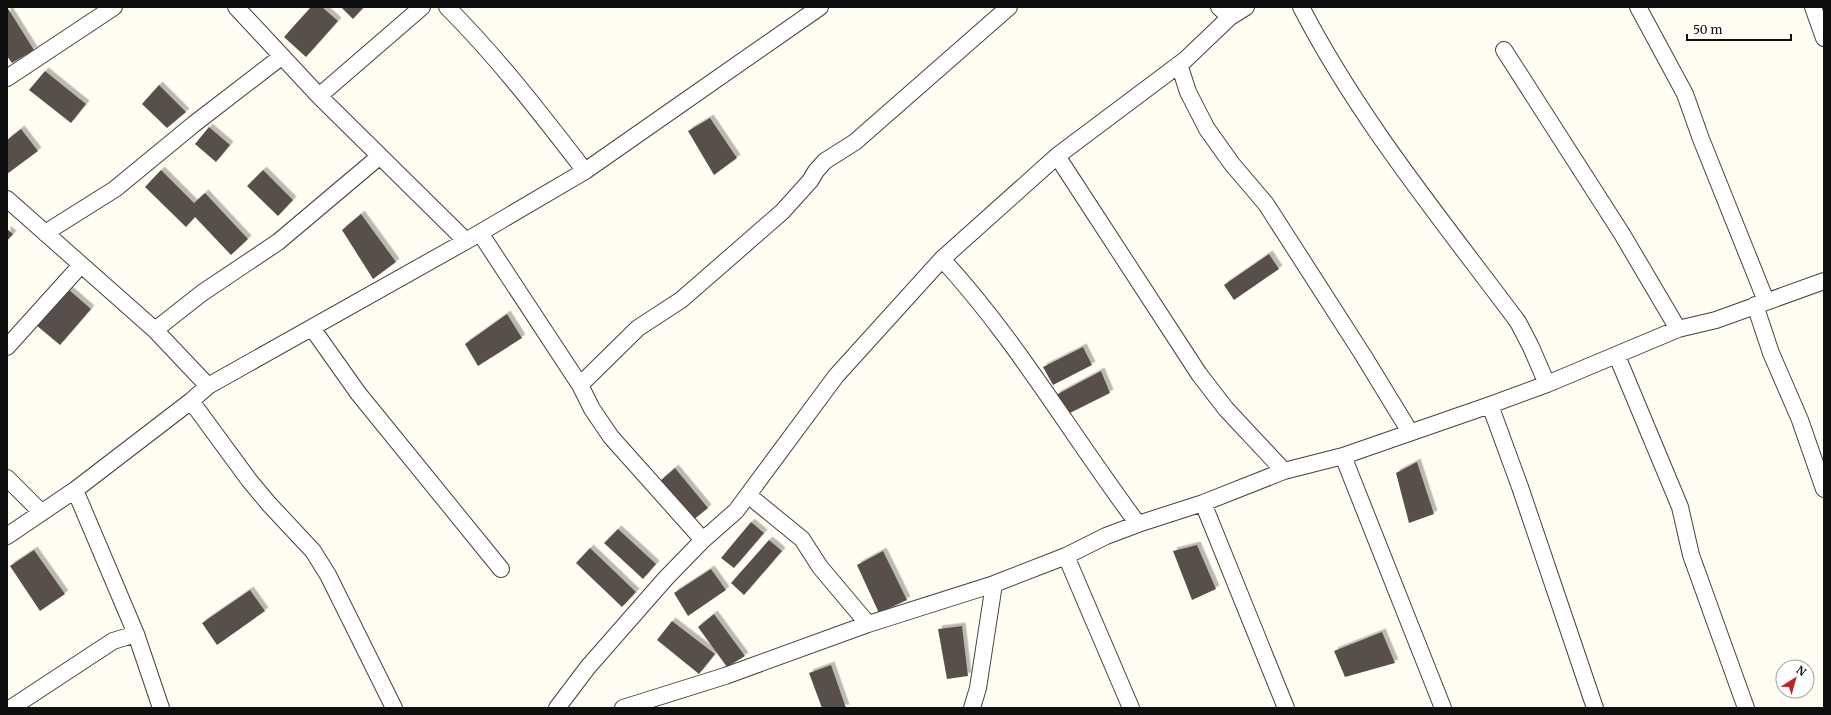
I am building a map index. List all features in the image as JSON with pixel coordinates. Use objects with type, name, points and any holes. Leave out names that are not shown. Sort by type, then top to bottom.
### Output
[{"type":"street","points":[[7,78],[114,7]]},
{"type":"street","points":[[236,7],[319,96],[466,241]]},
{"type":"street","points":[[319,96],[422,7]]},
{"type":"street","points":[[447,7],[474,34],[529,99],[585,171]]},
{"type":"street","points":[[7,536],[75,490],[191,401],[208,386],[466,241],[585,171],[820,7]]},
{"type":"street","points":[[580,385],[638,328],[681,300],[782,212],[810,181],[825,161],[855,142],[1009,7]]},
{"type":"street","points":[[557,708],[588,667],[666,578],[703,540],[736,511],[836,376],[942,258],[1057,156],[1179,64],[1224,12],[1246,7]]},
{"type":"street","points":[[1301,7],[1314,32],[1356,102],[1401,167],[1518,322],[1547,384]]},
{"type":"street","points":[[1638,7],[1685,94],[1760,303],[1771,353],[1800,420],[1824,489]]},
{"type":"street","points":[[1813,7],[1824,38]]},
{"type":"street","points":[[1504,50],[1622,234],[1678,329]]},
{"type":"street","points":[[45,233],[115,189],[194,124],[281,57]]},
{"type":"street","points":[[1179,64],[1188,92],[1207,129],[1232,164],[1266,204],[1363,355],[1410,432]]},
{"type":"street","points":[[155,330],[202,293],[278,242],[380,156]]},
{"type":"street","points":[[1057,156],[1199,374],[1226,409],[1284,471]]},
{"type":"street","points":[[7,199],[155,330],[208,386]]},
{"type":"street","points":[[480,233],[580,385],[592,409],[611,436],[703,540]]},
{"type":"street","points":[[942,258],[971,291],[1056,408],[1101,476],[1138,524]]},
{"type":"street","points":[[7,347],[81,265]]},
{"type":"street","points":[[623,708],[725,676],[868,624],[994,584],[1066,556],[1106,536],[1138,524],[1203,503],[1284,471],[1343,456],[1490,405],[1617,356],[1678,329],[1716,320],[1824,281]]},
{"type":"street","points":[[312,328],[358,393],[501,569]]},
{"type":"street","points":[[1617,356],[1680,507],[1692,555],[1746,708]]},
{"type":"street","points":[[191,401],[249,480],[273,509],[313,551],[328,575],[394,708]]},
{"type":"street","points":[[1490,405],[1520,487],[1595,708]]},
{"type":"street","points":[[1343,456],[1443,708]]},
{"type":"street","points":[[7,478],[41,512]]},
{"type":"street","points":[[75,490],[136,634],[161,708]]},
{"type":"street","points":[[748,495],[802,539],[820,567],[868,624]]},
{"type":"street","points":[[1203,503],[1286,708]]},
{"type":"street","points":[[1066,556],[1131,708]]},
{"type":"street","points":[[972,708],[978,688],[994,584]]},
{"type":"street","points":[[12,708],[113,641],[136,634]]},
{"type":"building","points":[[7,7],[34,50],[12,63],[7,56]]},
{"type":"building","points":[[311,7],[322,7],[338,21],[306,57],[284,37]]},
{"type":"building","points":[[341,7],[364,7],[353,19]]},
{"type":"building","points":[[45,71],[86,104],[71,123],[29,90]]},
{"type":"building","points":[[159,85],[186,112],[167,128],[142,104]]},
{"type":"building","points":[[710,118],[737,158],[714,175],[688,131]]},
{"type":"building","points":[[209,127],[230,145],[216,162],[195,144]]},
{"type":"building","points":[[21,129],[38,151],[7,174],[7,140]]},
{"type":"building","points":[[161,170],[194,203],[205,193],[248,239],[231,255],[195,217],[186,227],[145,187]]},
{"type":"building","points":[[263,170],[293,200],[278,216],[247,186]]},
{"type":"building","points":[[361,214],[396,262],[373,279],[342,230]]},
{"type":"building","points":[[7,229],[13,234],[7,241]]},
{"type":"building","points":[[1269,254],[1279,269],[1234,300],[1224,285]]},
{"type":"building","points":[[68,289],[91,309],[60,345],[36,325]]},
{"type":"building","points":[[507,314],[522,338],[478,366],[465,344]]},
{"type":"building","points":[[1083,347],[1092,365],[1053,385],[1043,367]]},
{"type":"building","points":[[1101,371],[1110,393],[1066,415],[1056,395]]},
{"type":"building","points":[[1417,462],[1434,514],[1409,523],[1396,473]]},
{"type":"building","points":[[675,468],[708,508],[692,521],[660,481]]},
{"type":"building","points":[[751,522],[764,533],[734,568],[721,558]]},
{"type":"building","points":[[618,529],[656,564],[643,579],[604,543]]},
{"type":"building","points":[[769,540],[782,551],[744,595],[731,583]]},
{"type":"building","points":[[1197,545],[1216,589],[1192,600],[1173,551]]},
{"type":"building","points":[[590,548],[636,592],[622,607],[576,563]]},
{"type":"building","points":[[34,550],[65,594],[40,611],[10,566]]},
{"type":"building","points":[[883,551],[907,600],[879,613],[857,565]]},
{"type":"building","points":[[711,569],[726,590],[688,616],[674,593]]},
{"type":"building","points":[[250,590],[265,611],[217,645],[202,623]]},
{"type":"building","points":[[714,614],[745,656],[727,667],[698,627]]},
{"type":"building","points":[[672,621],[715,654],[699,674],[657,640]]},
{"type":"building","points":[[962,626],[968,676],[947,679],[938,629]]},
{"type":"building","points":[[1382,632],[1395,663],[1345,677],[1334,651]]},
{"type":"building","points":[[831,665],[846,708],[822,708],[809,673]]}]
